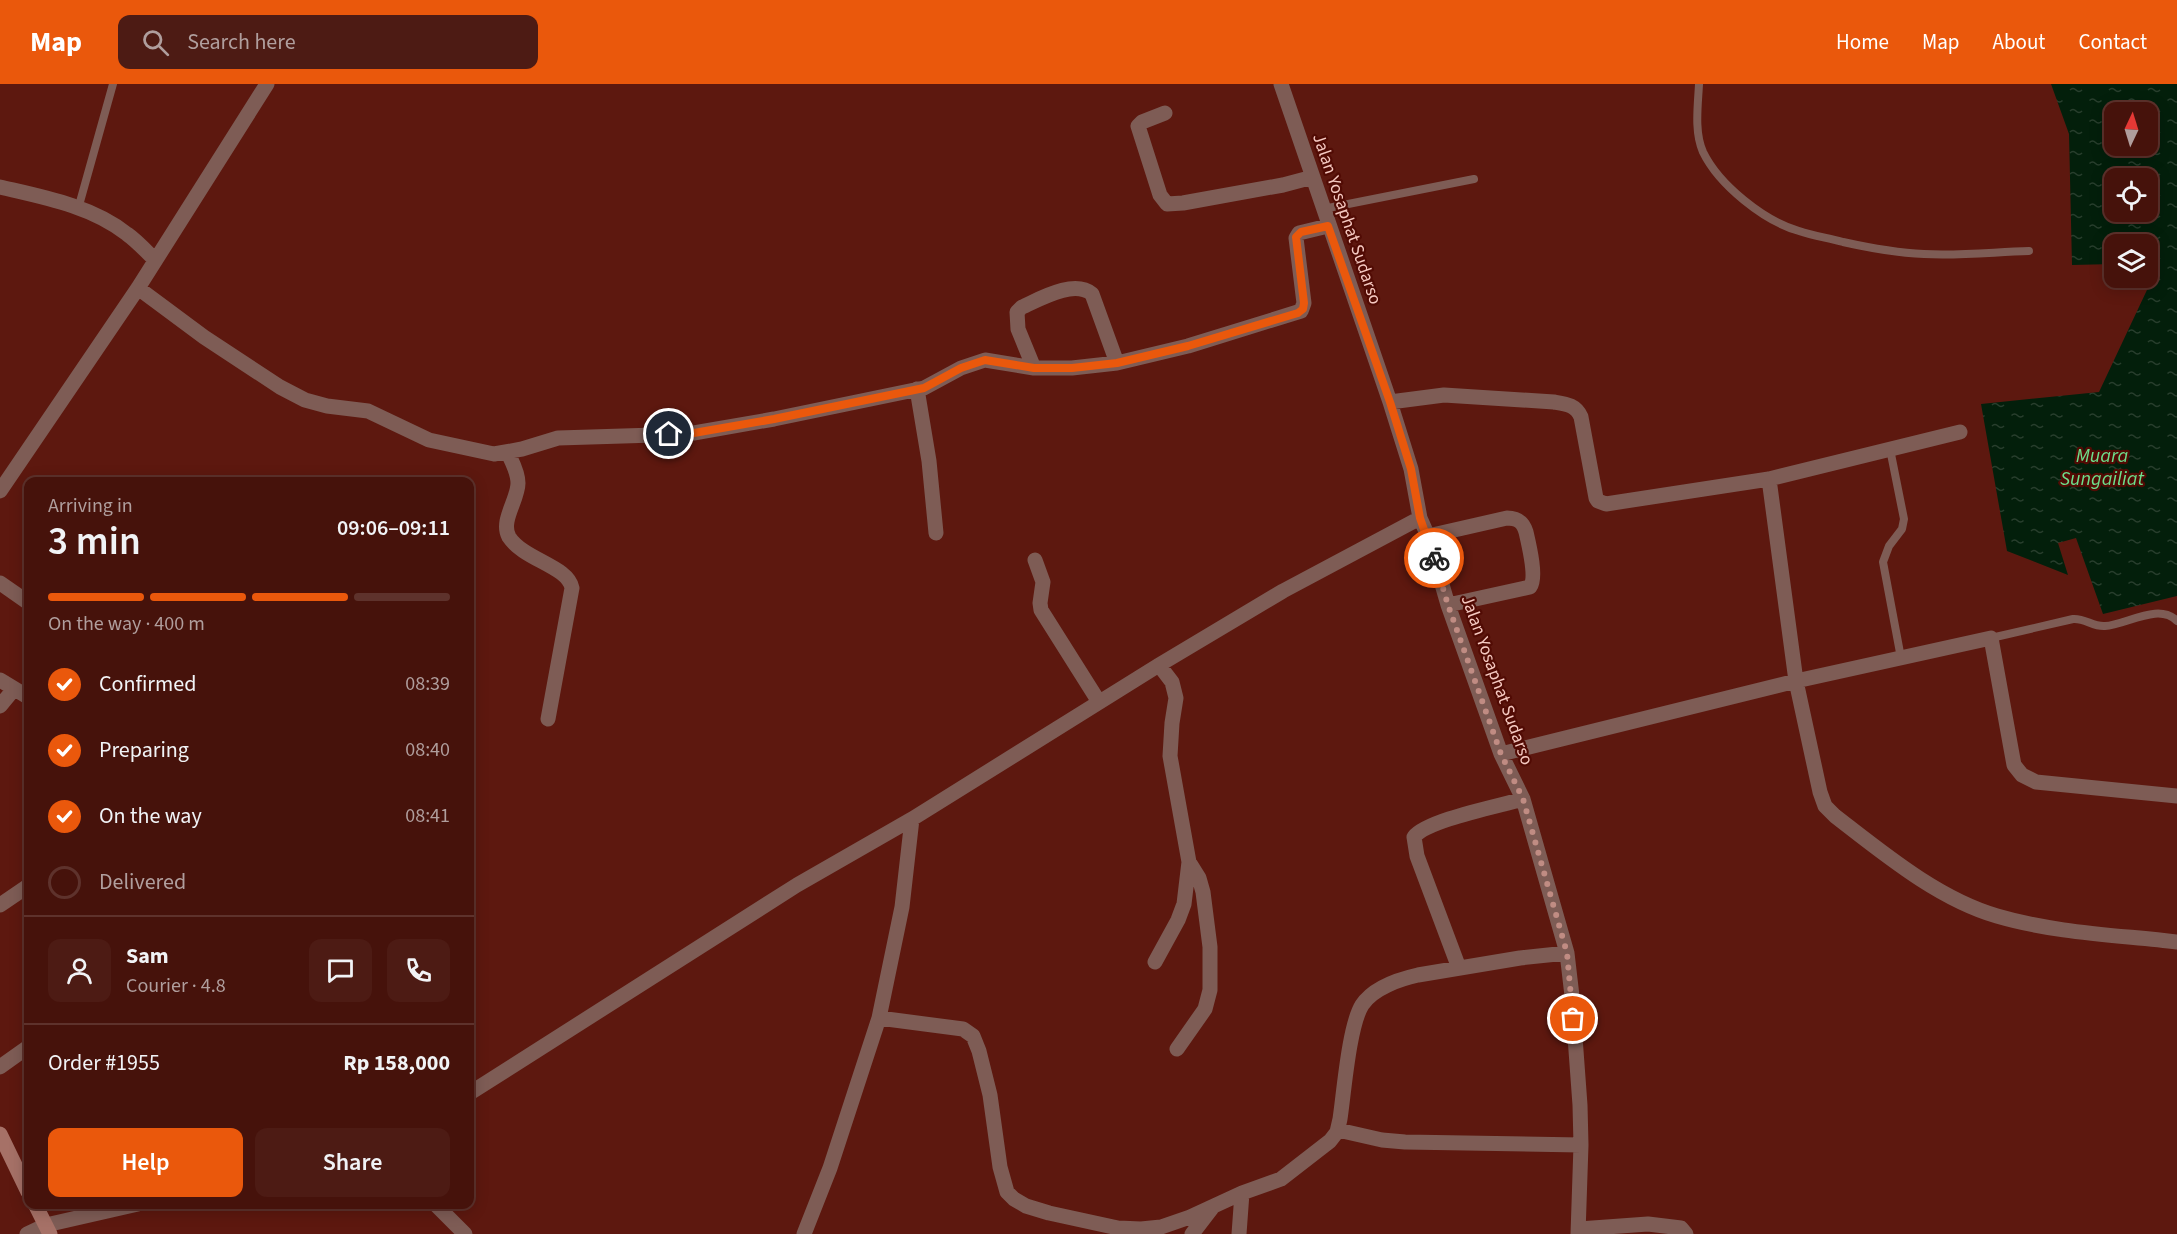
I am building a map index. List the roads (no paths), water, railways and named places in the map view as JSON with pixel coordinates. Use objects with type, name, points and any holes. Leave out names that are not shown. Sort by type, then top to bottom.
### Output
[{"type":"main road","points":[[0,1134],[24,1184]]},
{"type":"main road","points":[[38,1209],[48,1229]]},
{"type":"street","name":"Jalan Yosaphat Sudarso","points":[[1281,84],[1306,179],[1323,209],[1390,402],[1411,469],[1420,518],[1428,536],[1448,605],[1501,754],[1523,799],[1567,953],[1572,996],[1581,1145],[1578,1231]]},
{"type":"street","points":[[0,490],[138,288],[264,90]]},
{"type":"street","points":[[1165,113],[1142,122],[1138,126],[1160,195],[1167,204],[1183,203],[1306,179]]},
{"type":"street","points":[[0,187],[78,209],[103,219],[127,234],[154,260]]},
{"type":"street","points":[[138,288],[223,349],[304,400],[327,406],[368,411],[429,440],[494,454],[508,453],[558,438],[688,434],[774,419],[917,389],[961,368],[985,360],[1034,368],[1072,368],[1117,363],[1188,346],[1301,312],[1304,303],[1296,237],[1301,232],[1328,226]]},
{"type":"street","points":[[1034,368],[1018,329],[1017,312],[1022,307],[1073,288],[1084,289],[1092,294],[1117,363]]},
{"type":"street","points":[[917,389],[929,462],[936,533]]},
{"type":"street","points":[[1390,402],[1444,395],[1570,405],[1579,411],[1581,417],[1596,498],[1602,503],[1769,479],[1960,432]]},
{"type":"street","points":[[508,453],[517,473],[518,482],[507,522],[507,533],[519,548],[531,557],[567,577],[572,588],[548,719]]},
{"type":"street","points":[[1769,479],[1796,681],[1825,806],[1906,871],[1959,900],[1995,915],[2046,928],[2177,942]]},
{"type":"street","points":[[474,1090],[797,885],[912,819],[1159,665],[1283,591],[1420,518]]},
{"type":"street","points":[[1428,536],[1511,518],[1522,523],[1526,532],[1534,577],[1534,582],[1530,587],[1448,605]]},
{"type":"street","points":[[1035,560],[1043,582],[1041,610],[1099,702]]},
{"type":"street","points":[[0,583],[24,600]]},
{"type":"street","points":[[1501,754],[1796,681],[1991,639],[2014,765],[2022,775],[2036,782],[2177,796]]},
{"type":"street","points":[[1155,962],[1184,904],[1189,862],[1170,756],[1176,698],[1172,682],[1159,665]]},
{"type":"street","points":[[0,680],[24,695]]},
{"type":"street","points":[[0,706],[14,689]]},
{"type":"street","points":[[1460,968],[1417,856],[1414,837],[1432,825],[1523,799]]},
{"type":"street","points":[[804,1234],[830,1168],[879,1018],[902,907],[912,819]]},
{"type":"street","points":[[1177,1049],[1205,1009],[1210,990],[1210,947],[1203,892],[1199,878],[1189,862]]},
{"type":"street","points":[[0,905],[24,889]]},
{"type":"street","points":[[879,1018],[963,1029],[973,1036],[990,1095],[1003,1181],[1007,1192],[1014,1199],[1049,1214],[1141,1229],[1161,1227],[1190,1217],[1242,1193],[1281,1179],[1323,1149],[1338,1130],[1354,1027],[1364,1002],[1373,994],[1403,979],[1520,958],[1567,953]]},
{"type":"street","points":[[0,1067],[24,1050]]},
{"type":"street","points":[[1338,1130],[1371,1138],[1405,1142],[1581,1145]]},
{"type":"street","points":[[1239,1234],[1242,1193]]},
{"type":"street","points":[[1192,1234],[1214,1205]]},
{"type":"street","points":[[27,1234],[120,1209]]},
{"type":"street","points":[[440,1209],[465,1234]]},
{"type":"street","points":[[1578,1231],[1665,1225],[1681,1228],[1686,1234]]},
{"type":"lane","points":[[78,209],[113,84]]},
{"type":"lane","points":[[1699,84],[1700,140],[1703,150],[1715,171],[1730,189],[1757,211],[1797,231],[1875,249],[1925,255],[2029,251]]},
{"type":"lane","points":[[1323,209],[1474,179]]},
{"type":"lane","points":[[1890,449],[1904,519],[1902,529],[1889,546],[1883,562],[1901,658]]},
{"type":"lane","points":[[1991,639],[2073,619],[2086,620],[2105,626],[2153,614],[2171,615],[2177,621]]},
{"type":"water","name":"Muara Sungailiat","points":[[2051,84],[2177,84],[2177,596],[2103,614],[2076,538],[2058,543],[2068,575],[2007,551],[1981,404],[2099,392],[2148,288],[2158,288],[2158,234],[2104,234],[2104,264],[2072,265],[2069,134]]}]
